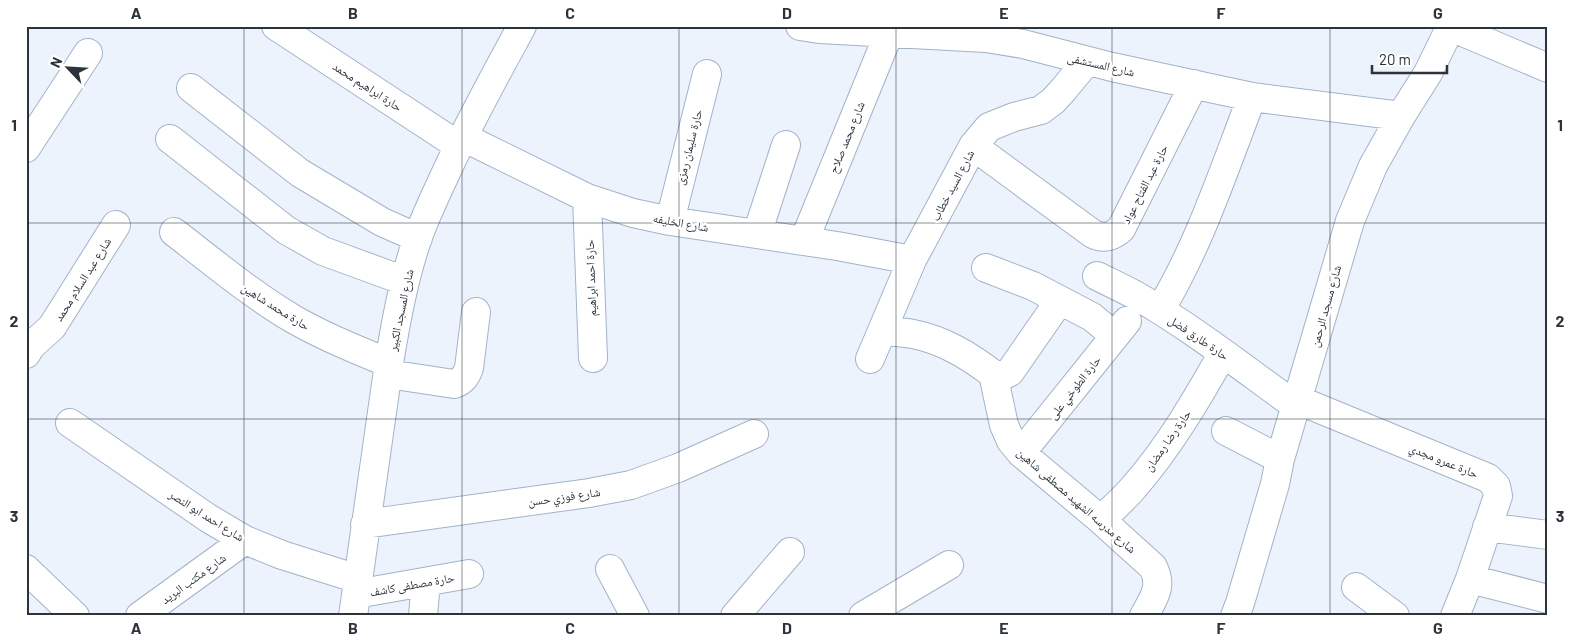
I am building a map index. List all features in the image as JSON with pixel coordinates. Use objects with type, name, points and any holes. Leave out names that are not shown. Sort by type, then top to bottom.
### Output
[{"type":"street","name":"حارة ابراهيم محمد","points":[[276,26],[461,141]]},
{"type":"street","name":"شارع المسجد الكبير","points":[[356,596],[388,368],[405,281],[418,238],[435,196],[480,101],[522,26]]},
{"type":"street","name":"شارع المستشفى","points":[[813,27],[986,38],[1023,44],[1087,61],[1252,97],[1401,116]]},
{"type":"street","points":[[1451,27],[1548,68]]},
{"type":"street","name":"شارع مسجد الرحمن","points":[[1244,611],[1280,459],[1350,221],[1373,166],[1428,73],[1451,27]]},
{"type":"street","name":"شارع محمد صلاح","points":[[804,241],[888,33]]},
{"type":"street","points":[[26,148],[88,53]]},
{"type":"street","name":"شارع السيد خطاب","points":[[870,359],[912,260],[973,146],[989,127],[1014,117],[1041,110],[1047,106],[1087,61]]},
{"type":"street","name":"حارة سليمان رمزى","points":[[670,221],[707,74]]},
{"type":"street","name":"حارة عبد الفتاح عواد","points":[[973,146],[1093,234],[1100,237],[1114,236],[1122,229],[1194,84]]},
{"type":"street","points":[[191,88],[300,173],[382,222],[418,238]]},
{"type":"street","points":[[1160,310],[1199,236],[1252,97]]},
{"type":"street","points":[[170,139],[286,230],[322,251],[405,281]]},
{"type":"street","name":"شارع الخليفه","points":[[461,141],[587,198],[633,213],[670,221],[804,241],[912,260]]},
{"type":"street","points":[[757,234],[786,145]]},
{"type":"street","name":"حارة احمد ابراهيم","points":[[587,198],[593,358]]},
{"type":"street","name":"شارع عبد السلام محمد","points":[[26,354],[31,346],[52,327],[116,225]]},
{"type":"street","name":"حارة محمد شاهين","points":[[174,232],[239,283],[294,320],[388,368],[454,384],[460,382],[466,376],[469,368],[476,312]]},
{"type":"street","points":[[882,331],[912,334],[941,342],[968,356],[992,374],[1002,376],[1010,372],[1060,300],[1033,286],[986,268]]},
{"type":"street","name":"حارة طارق فضل","points":[[1096,276],[1160,310],[1297,403]]},
{"type":"street","name":"حارة الطوخي على","points":[[1021,453],[1121,328],[1092,317],[1060,300]]},
{"type":"street","name":"حارة رضا رمضان","points":[[1101,520],[1134,487],[1167,443],[1223,353]]},
{"type":"street","name":"شارع مدرسه الشهيد مصطفى شاهين","points":[[992,374],[1004,425],[1011,441],[1021,453],[1101,520],[1153,567],[1157,575],[1158,584],[1156,593],[1144,616]]},
{"type":"street","name":"حارة عمرو مجدي","points":[[1297,403],[1488,478],[1496,486],[1498,496],[1470,579],[1455,616]]},
{"type":"street","name":"شارع احمد ابو النصر","points":[[70,424],[208,518],[245,540],[282,555],[356,596]]},
{"type":"street","points":[[1226,431],[1280,459]]},
{"type":"street","name":"شارع فوزي حسن","points":[[365,524],[589,493],[631,485],[678,468],[754,434]]},
{"type":"street","points":[[1487,527],[1548,535]]},
{"type":"street","name":"شارع مكتب البريد","points":[[140,616],[245,540]]},
{"type":"street","points":[[735,616],[790,552]]},
{"type":"street","points":[[864,616],[949,565]]},
{"type":"street","points":[[610,569],[635,616]]},
{"type":"street","points":[[28,572],[75,616]]},
{"type":"street","name":"حارة مصطفى كاشف","points":[[356,596],[469,574]]},
{"type":"street","points":[[1470,579],[1548,599]]},
{"type":"street","points":[[423,616],[426,582]]},
{"type":"street","points":[[1356,588],[1395,616]]}]
